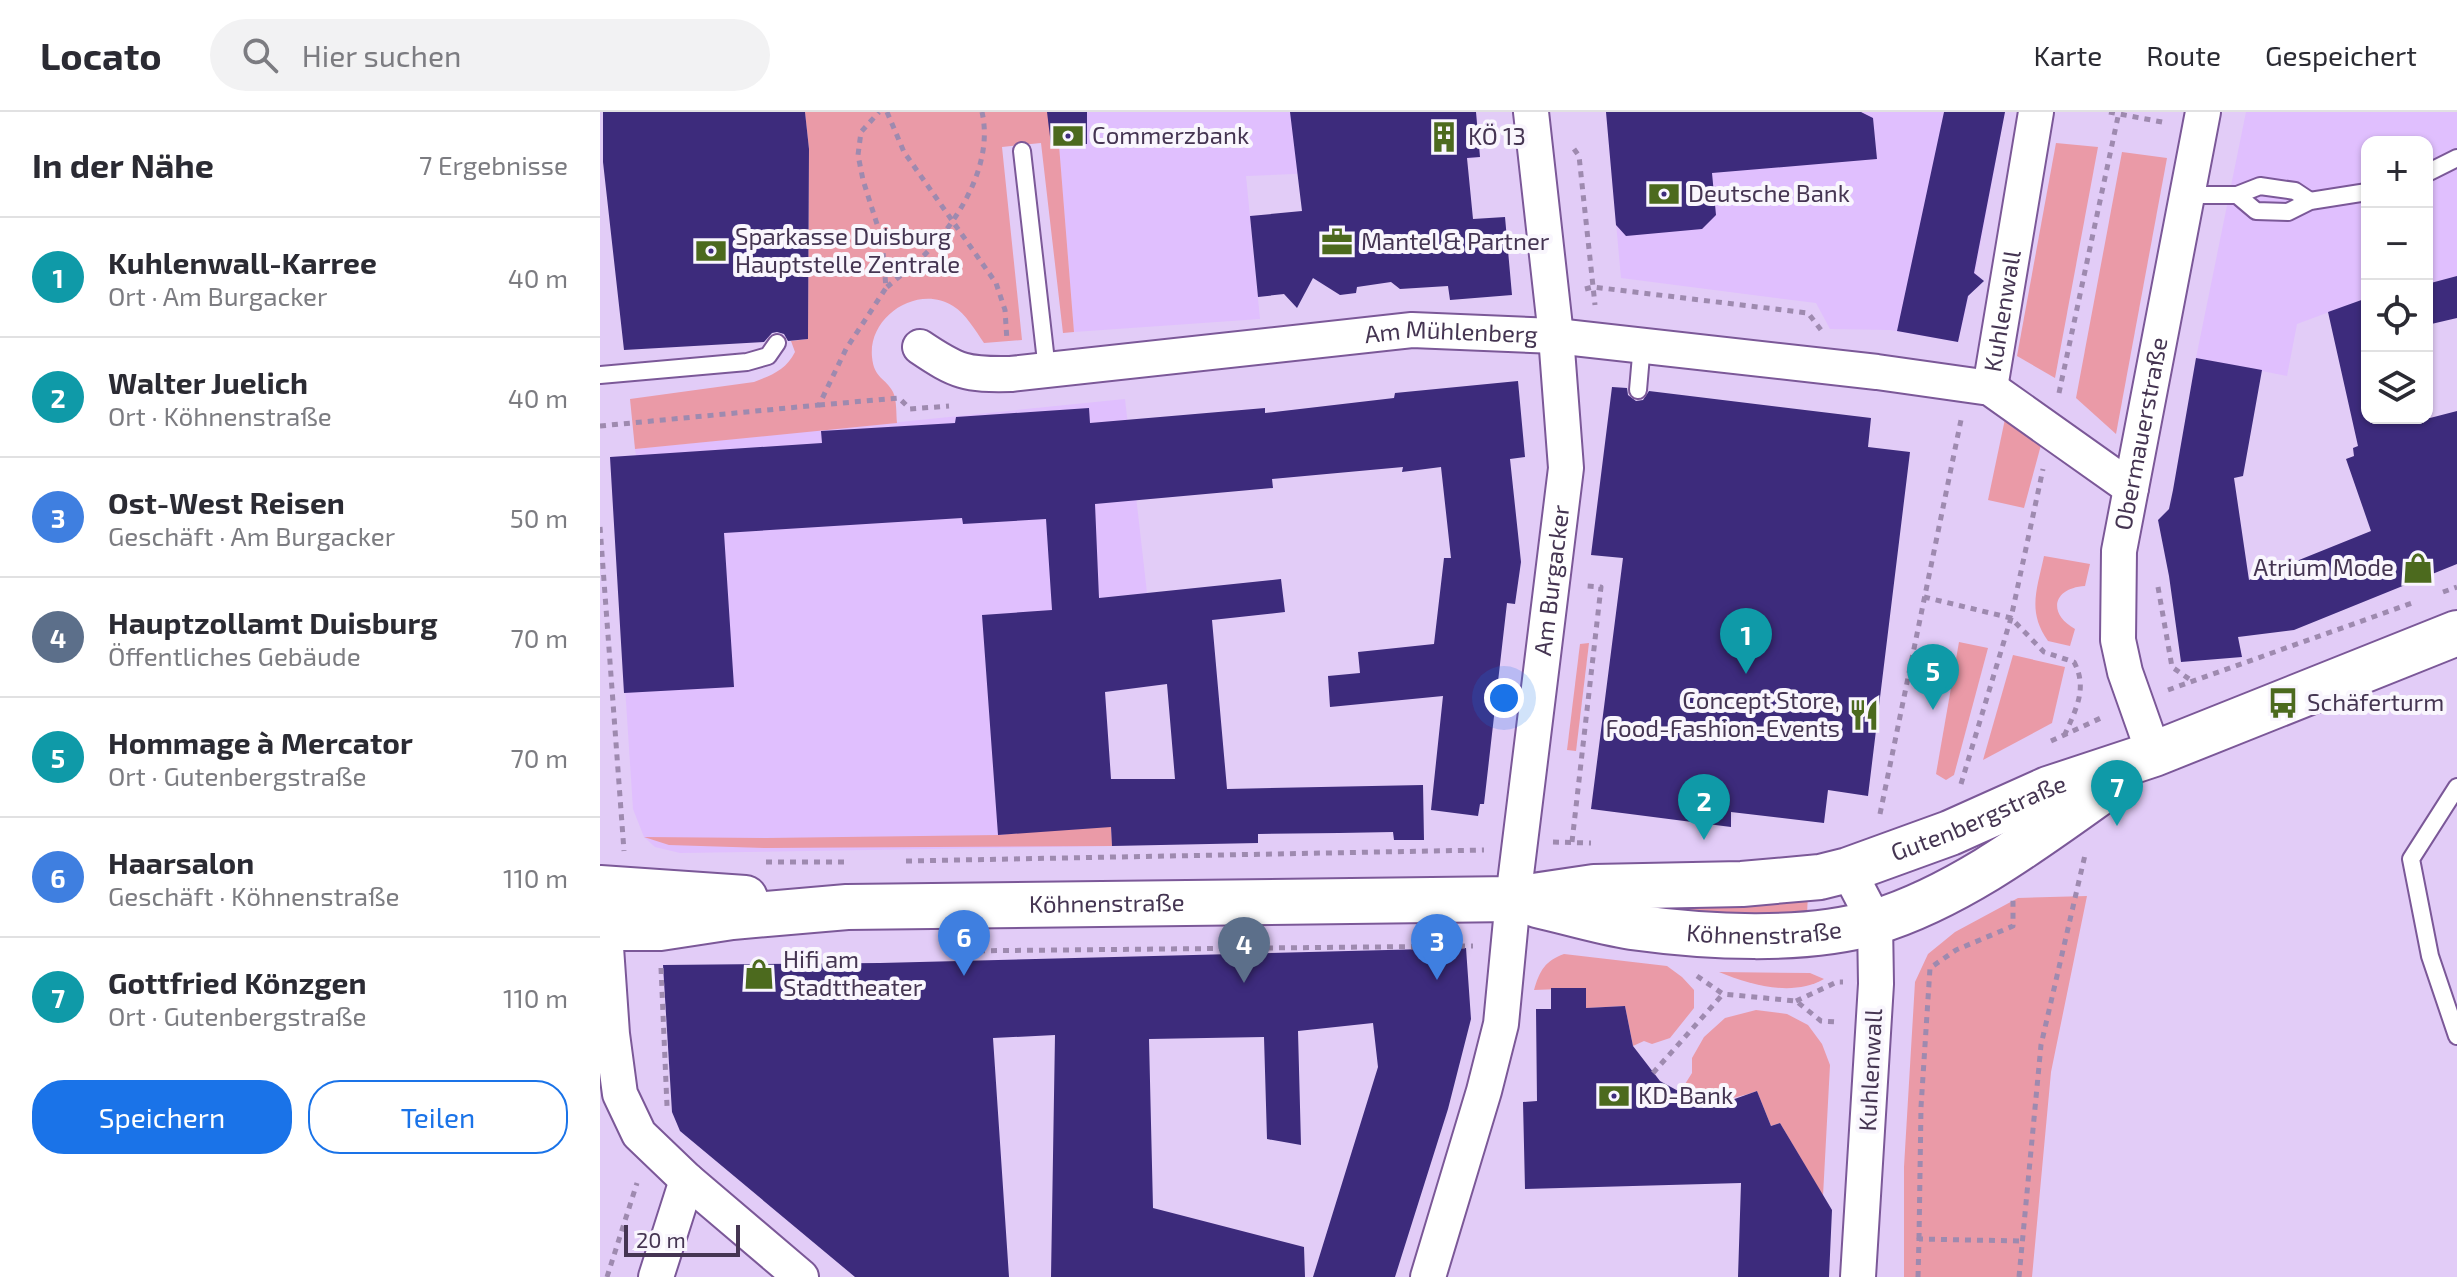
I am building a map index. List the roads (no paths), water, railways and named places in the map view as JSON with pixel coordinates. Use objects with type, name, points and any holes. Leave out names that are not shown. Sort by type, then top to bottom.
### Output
[{"type":"main road","name":"Gutenbergstraße","points":[[1848,870],[1950,833],[2048,789],[2154,754],[2457,633]]},
{"type":"main road","name":"Gutenbergstraße","points":[[1875,922],[1949,891],[1983,871],[2037,837],[2154,754]]},
{"type":"main road","name":"Köhnenstraße","points":[[606,886],[659,910],[732,917],[847,907],[1513,899],[1594,887],[1742,884],[1820,877],[1848,870]]},
{"type":"main road","name":"Köhnenstraße","points":[[1513,899],[1631,926],[1759,937],[1817,933],[1875,922]]},
{"type":"street","name":"Am Burgacker","points":[[1428,1277],[1501,1024],[1513,899],[1566,468],[1556,336],[1531,112]]},
{"type":"street","name":"Kuhlenwall","points":[[2036,112],[1980,387],[2131,488]]},
{"type":"street","name":"Obermauerstraße","points":[[2154,754],[2135,703],[2118,640],[2119,551],[2201,120]]},
{"type":"street","name":"Am Mühlenberg","points":[[920,347],[950,368],[973,375],[1047,370],[1412,330],[1556,336],[1642,344],[1980,387]]},
{"type":"street","name":"Kuhlenwall","points":[[1848,870],[1875,922],[1876,984],[1858,1277]]},
{"type":"street","points":[[606,886],[612,1034],[620,1094],[639,1134],[687,1180],[801,1277]]},
{"type":"street","points":[[656,1277],[687,1180]]},
{"type":"lane","points":[[1022,151],[1047,370]]},
{"type":"lane","points":[[2433,170],[2457,158]]},
{"type":"lane","points":[[2187,195],[2237,195],[2260,186],[2295,191],[2310,201]]},
{"type":"lane","points":[[2237,195],[2256,211],[2288,212],[2310,201],[2361,193]]},
{"type":"lane","points":[[600,375],[747,362],[768,356],[777,343]]},
{"type":"lane","points":[[1638,390],[1642,344]]},
{"type":"lane","points":[[2457,787],[2411,859],[2430,956],[2457,1036]]},
{"type":"place","name":"Commerzbank","points":[[1068,136]]},
{"type":"place","name":"KÖ 13","points":[[1444,137]]},
{"type":"place","name":"Deutsche Bank","points":[[1664,194]]},
{"type":"place","name":"Mantel & Partner","points":[[1337,242]]},
{"type":"place","name":"Sparkasse Duisburg Hauptstelle Zentrale","points":[[711,251]]},
{"type":"place","name":"Atrium Mode","points":[[2418,568]]},
{"type":"place","name":"Kuhlenwall-Karree","points":[[1746,674]]},
{"type":"place","name":"Schäferturm","points":[[2283,703]]},
{"type":"place","name":"Hommage à Mercator","points":[[1933,710]]},
{"type":"place","name":"Concept Store, Food-Fashion-Events","points":[[1864,715]]},
{"type":"place","name":"Gottfried Könzgen","points":[[2117,826]]},
{"type":"place","name":"Walter Juelich","points":[[1704,840]]},
{"type":"place","name":"Hifi am Stadttheater","points":[[759,974]]},
{"type":"place","name":"Haarsalon","points":[[964,976]]},
{"type":"place","name":"Ost-West Reisen","points":[[1437,980]]},
{"type":"place","name":"Hauptzollamt Duisburg","points":[[1244,983]]},
{"type":"place","name":"KD-Bank","points":[[1614,1096]]}]
